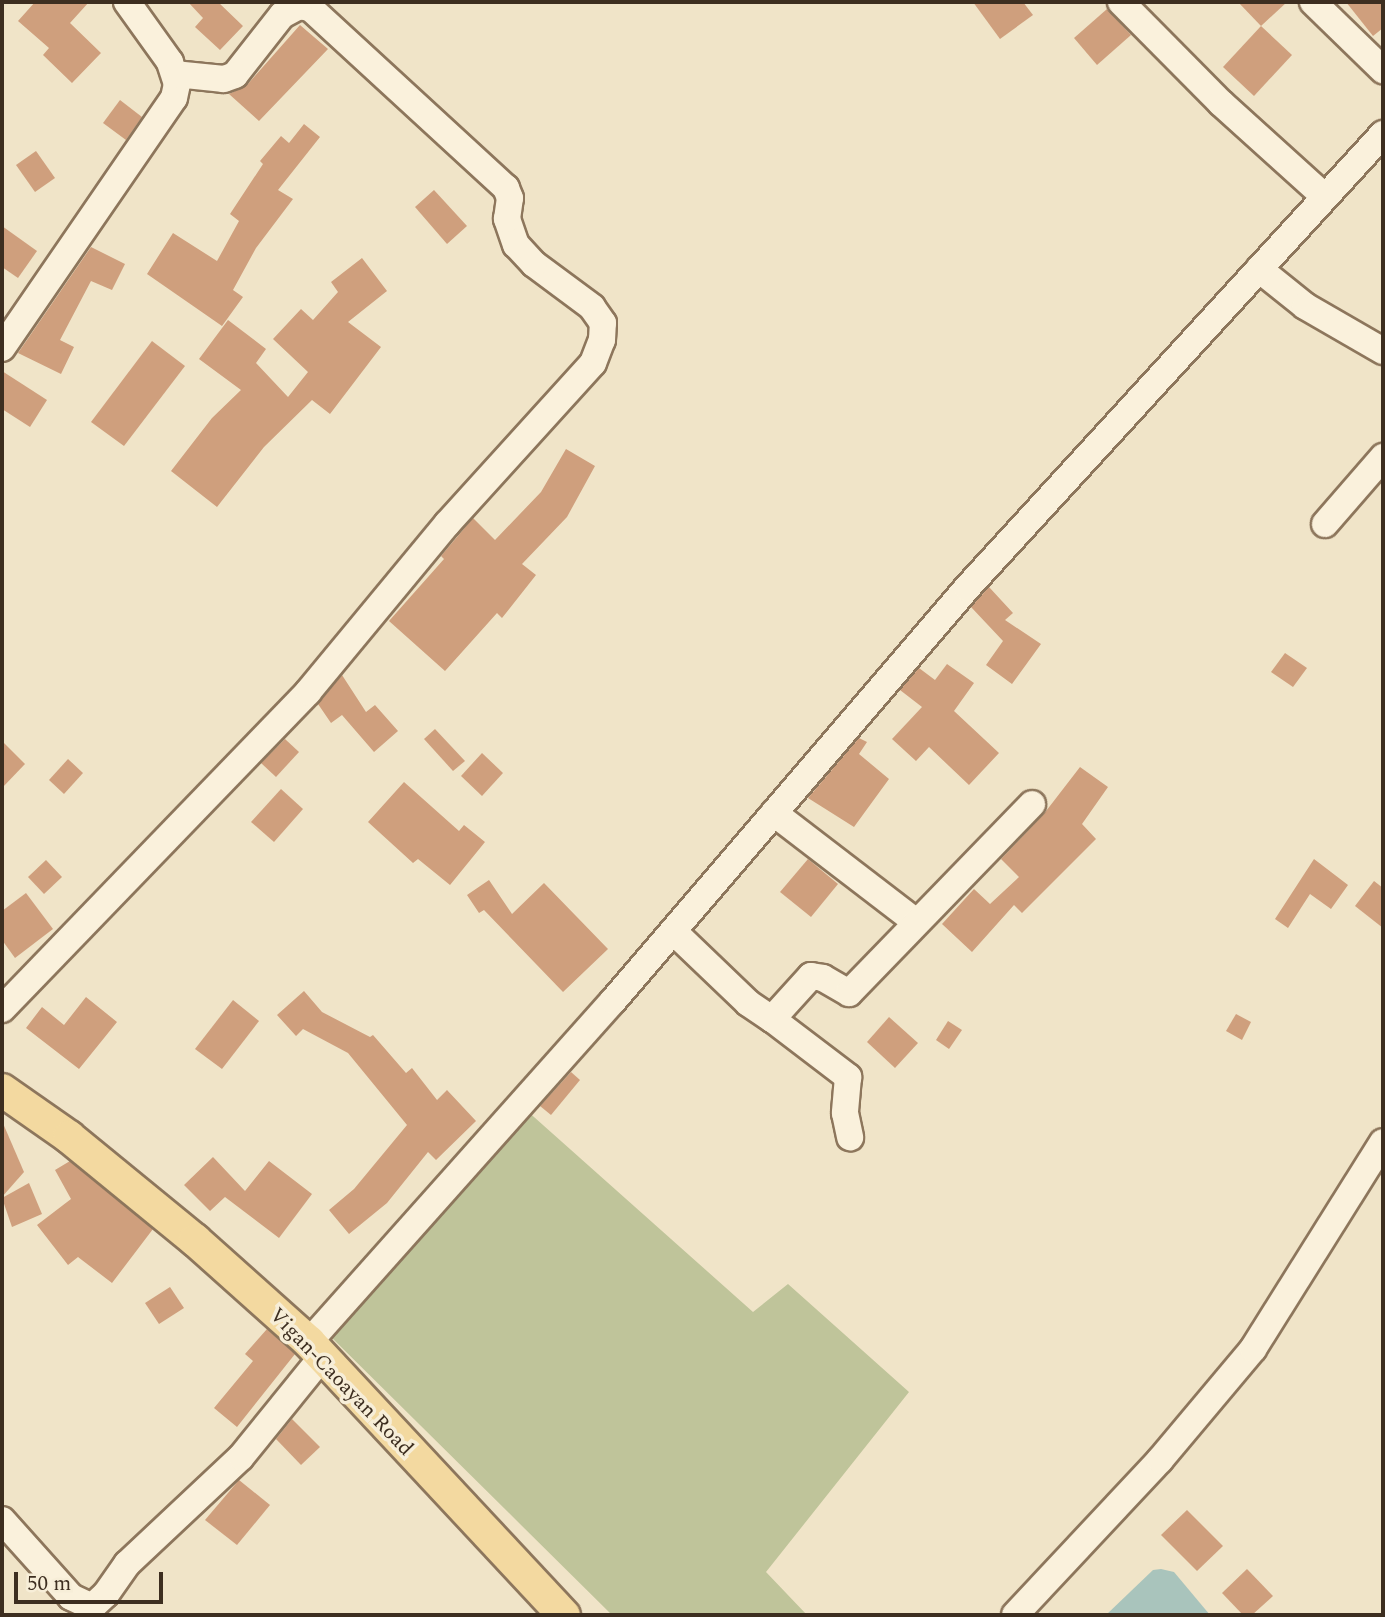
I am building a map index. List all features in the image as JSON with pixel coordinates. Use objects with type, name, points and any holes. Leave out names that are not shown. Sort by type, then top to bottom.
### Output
[{"type":"main road","name":"Vigan-Caoayan Road","points":[[2,1090],[80,1145],[195,1240],[316,1350],[564,1615]]},
{"type":"street","points":[[2,348],[174,98],[176,74],[127,2]]},
{"type":"street","points":[[1121,2],[1221,103],[1325,197]]},
{"type":"street","points":[[1312,2],[1383,70]]},
{"type":"street","points":[[2,1009],[308,692],[447,524],[593,363],[601,340],[603,323],[593,307],[534,264],[516,245],[507,219],[510,198],[506,188],[310,8],[299,6],[282,15],[235,75],[224,79],[176,74]]},
{"type":"street","points":[[2,1520],[71,1597],[92,1607],[106,1594],[127,1564],[241,1457],[316,1350],[967,588],[1383,134]]},
{"type":"street","points":[[1259,269],[1313,311],[1383,351]]},
{"type":"street","points":[[1325,524],[1383,457]]},
{"type":"street","points":[[772,1019],[803,981],[811,976],[823,978],[846,993],[855,991],[916,922],[1032,804]]},
{"type":"street","points":[[774,813],[916,922]]},
{"type":"street","points":[[673,931],[748,1003],[848,1077],[845,1113],[849,1137]]},
{"type":"street","points":[[1015,1615],[1160,1460],[1246,1359],[1329,1232],[1383,1142]]},
{"type":"green space","points":[[525,1109],[753,1312],[788,1284],[909,1392],[766,1572],[807,1615],[612,1615],[330,1336]]},
{"type":"water","points":[[1153,1570],[1174,1572],[1210,1615],[1106,1615]]},
{"type":"building","points":[[35,2],[89,2],[70,23],[101,53],[72,83],[43,55],[49,48],[18,21]]},
{"type":"building","points":[[188,2],[218,2],[243,26],[220,50],[195,27],[203,18]]},
{"type":"building","points":[[973,2],[1023,2],[1033,15],[1000,39]]},
{"type":"building","points":[[1238,2],[1287,2],[1261,26]]},
{"type":"building","points":[[1346,2],[1383,2],[1383,28],[1373,36]]},
{"type":"building","points":[[1107,9],[1131,35],[1097,65],[1074,38]]},
{"type":"building","points":[[300,25],[328,49],[259,121],[229,94],[247,85]]},
{"type":"building","points":[[1261,26],[1292,55],[1254,96],[1223,67]]},
{"type":"building","points":[[120,100],[142,117],[126,140],[103,123]]},
{"type":"building","points":[[304,124],[320,137],[278,190],[293,199],[256,248],[233,290],[243,297],[222,326],[147,274],[173,233],[217,261],[239,221],[230,214],[263,164],[260,161],[281,136],[289,143]]},
{"type":"building","points":[[36,151],[55,178],[35,192],[16,165]]},
{"type":"building","points":[[434,190],[467,226],[447,244],[415,207]]},
{"type":"building","points":[[2,226],[37,251],[18,278],[2,267]]},
{"type":"building","points":[[91,247],[125,264],[112,290],[91,281],[60,340],[74,347],[61,374],[18,353]]},
{"type":"building","points":[[362,258],[387,291],[348,322],[381,347],[330,414],[312,400],[264,447],[217,507],[171,471],[212,418],[241,390],[199,359],[228,320],[266,349],[256,363],[288,397],[308,372],[273,339],[301,309],[313,320],[338,292],[331,282]]},
{"type":"building","points":[[152,341],[185,366],[124,446],[91,422]]},
{"type":"building","points":[[2,371],[47,400],[30,427],[2,409]]},
{"type":"building","points":[[566,449],[595,466],[567,517],[522,564],[536,575],[502,618],[497,613],[445,671],[389,621],[444,559],[441,556],[473,518],[495,540],[541,492]]},
{"type":"building","points":[[989,587],[1013,613],[1005,620],[1041,644],[1012,684],[986,665],[1003,641],[971,607]]},
{"type":"building","points":[[1285,653],[1307,668],[1293,687],[1271,672]]},
{"type":"building","points":[[947,664],[974,683],[954,711],[999,753],[969,785],[929,747],[916,761],[892,739],[922,707],[900,690],[919,668],[935,680]]},
{"type":"building","points":[[342,675],[366,712],[375,705],[398,731],[374,752],[342,715],[331,723],[318,704]]},
{"type":"building","points":[[435,729],[465,761],[453,771],[424,739]]},
{"type":"building","points":[[859,738],[867,742],[859,754],[889,779],[854,827],[808,798]]},
{"type":"building","points":[[285,739],[299,752],[276,777],[261,763]]},
{"type":"building","points":[[2,741],[25,764],[2,788]]},
{"type":"building","points":[[482,753],[503,773],[482,796],[461,776]]},
{"type":"building","points":[[68,759],[83,773],[64,794],[49,780]]},
{"type":"building","points":[[1080,767],[1108,787],[1082,824],[1096,839],[1022,913],[1014,905],[972,952],[942,924],[974,889],[990,904],[1019,877],[1001,859],[1043,815]]},
{"type":"building","points":[[404,782],[459,831],[464,825],[485,842],[450,885],[418,859],[413,863],[368,822]]},
{"type":"building","points":[[281,789],[303,809],[274,842],[251,822]]},
{"type":"building","points":[[808,859],[838,884],[811,917],[780,892]]},
{"type":"building","points":[[1314,859],[1348,885],[1331,909],[1310,894],[1288,928],[1275,919]]},
{"type":"building","points":[[46,860],[62,877],[44,894],[28,877]]},
{"type":"building","points":[[489,880],[512,914],[544,883],[608,949],[563,992],[484,910],[479,913],[467,895]]},
{"type":"building","points":[[1374,881],[1383,888],[1383,928],[1355,906]]},
{"type":"building","points":[[26,893],[53,929],[15,958],[2,940],[2,911]]},
{"type":"building","points":[[304,991],[322,1012],[370,1037],[373,1035],[406,1073],[412,1068],[437,1100],[447,1090],[476,1121],[436,1160],[428,1152],[387,1203],[349,1234],[329,1210],[354,1189],[407,1125],[348,1053],[303,1029],[296,1036],[277,1015]]},
{"type":"building","points":[[86,997],[117,1022],[79,1069],[26,1028],[42,1007],[64,1025]]},
{"type":"building","points":[[233,1000],[259,1021],[222,1069],[195,1049]]},
{"type":"building","points":[[1236,1014],[1251,1022],[1242,1040],[1226,1031]]},
{"type":"building","points":[[889,1017],[918,1043],[895,1068],[867,1042]]},
{"type":"building","points":[[948,1021],[962,1030],[949,1049],[936,1040]]},
{"type":"building","points":[[571,1072],[580,1080],[551,1115],[540,1106]]},
{"type":"building","points":[[2,1121],[24,1172],[2,1197]]},
{"type":"building","points":[[213,1157],[245,1191],[269,1161],[312,1194],[279,1238],[225,1197],[210,1211],[184,1185]]},
{"type":"building","points":[[70,1161],[153,1229],[112,1283],[78,1257],[68,1265],[37,1225],[71,1199],[55,1170]]},
{"type":"building","points":[[29,1183],[42,1214],[12,1227],[2,1198]]},
{"type":"building","points":[[170,1287],[184,1308],[159,1324],[145,1303]]},
{"type":"building","points":[[267,1329],[295,1354],[237,1427],[214,1408],[253,1361],[245,1354]]},
{"type":"building","points":[[292,1419],[320,1447],[301,1465],[276,1439]]},
{"type":"building","points":[[239,1480],[270,1505],[237,1545],[205,1520]]},
{"type":"building","points":[[1187,1510],[1223,1546],[1197,1571],[1161,1535]]},
{"type":"building","points":[[1247,1569],[1273,1596],[1252,1615],[1243,1615],[1222,1593]]}]
